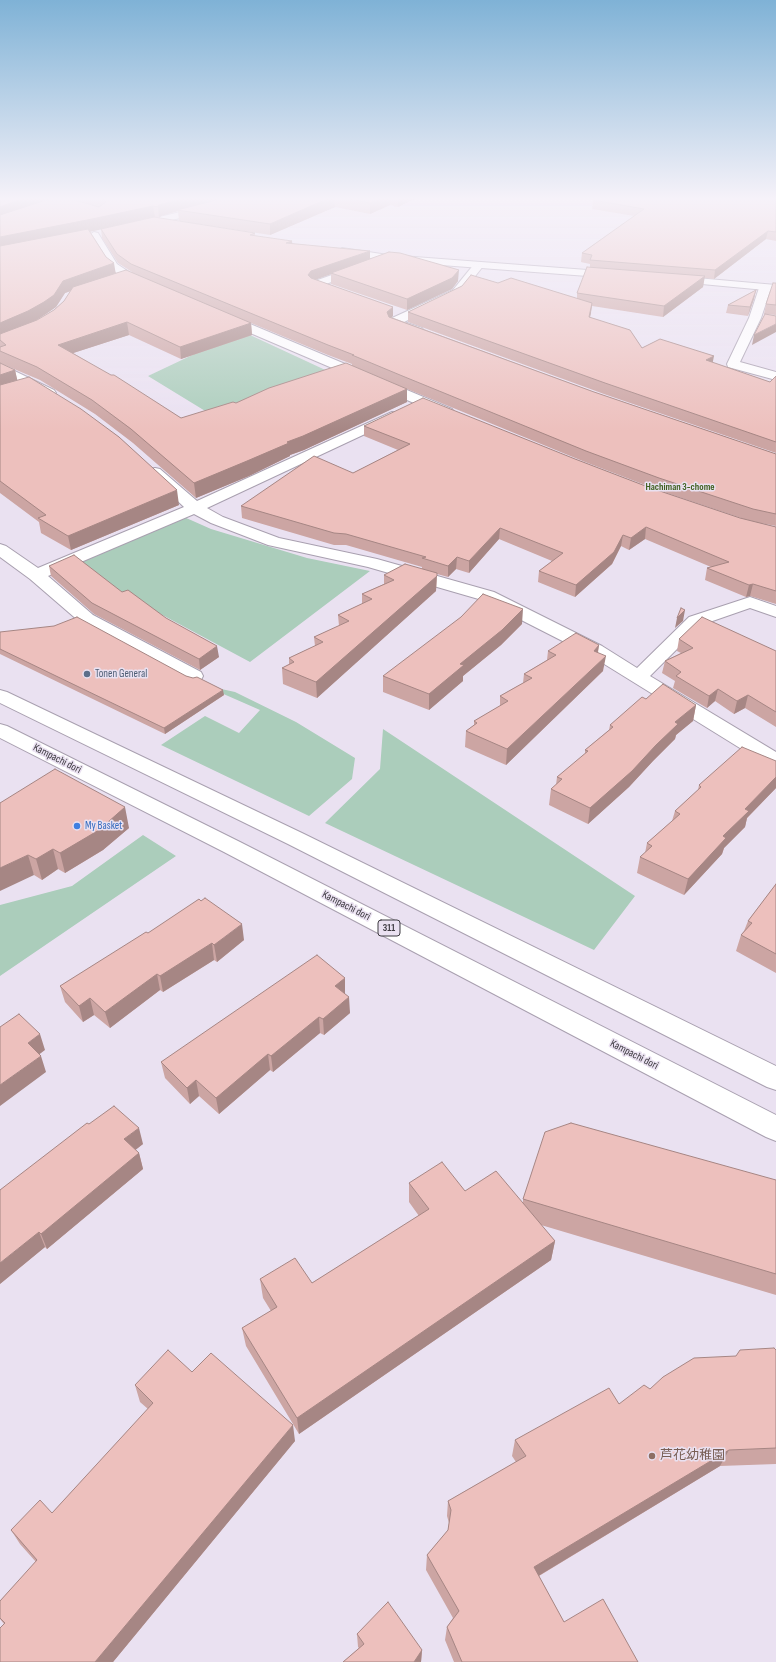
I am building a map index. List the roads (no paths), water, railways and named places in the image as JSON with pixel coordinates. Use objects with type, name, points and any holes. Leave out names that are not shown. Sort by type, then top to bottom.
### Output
[{"type":"street","points":[[115,280],[126,277]]},
{"type":"street","points":[[129,277],[160,289]]},
{"type":"street","points":[[337,277],[316,284],[351,296]]},
{"type":"street","points":[[433,336],[394,322],[457,292],[470,277]]},
{"type":"street","points":[[663,278],[771,288],[733,364],[776,376]]},
{"type":"street","points":[[394,311],[408,316]]},
{"type":"street","points":[[216,314],[459,417]]},
{"type":"street","points":[[755,318],[769,320]]},
{"type":"street","points":[[0,368],[34,384],[61,400]]},
{"type":"street","points":[[14,390],[34,384]]},
{"type":"street","points":[[36,575],[195,508],[422,402]]},
{"type":"street","points":[[143,461],[195,508],[217,520],[274,542],[385,567],[488,596],[595,650],[776,761]]},
{"type":"street","points":[[0,549],[36,575],[87,619],[194,676]]},
{"type":"street","points":[[639,676],[695,621],[750,602],[776,612]]},
{"type":"street","points":[[0,696],[296,838],[776,1079]]},
{"type":"street","name":"Kampachi dori","points":[[0,730],[232,847],[776,1129]]},
{"type":"place","name":"Tonen General","points":[[87,674]]},
{"type":"place","name":"My Basket","points":[[77,826]]},
{"type":"place","name":"芦花幼稚園","points":[[652,1456]]},
{"type":"district","name":"Hachiman 3-chome","points":[[680,487]]}]
